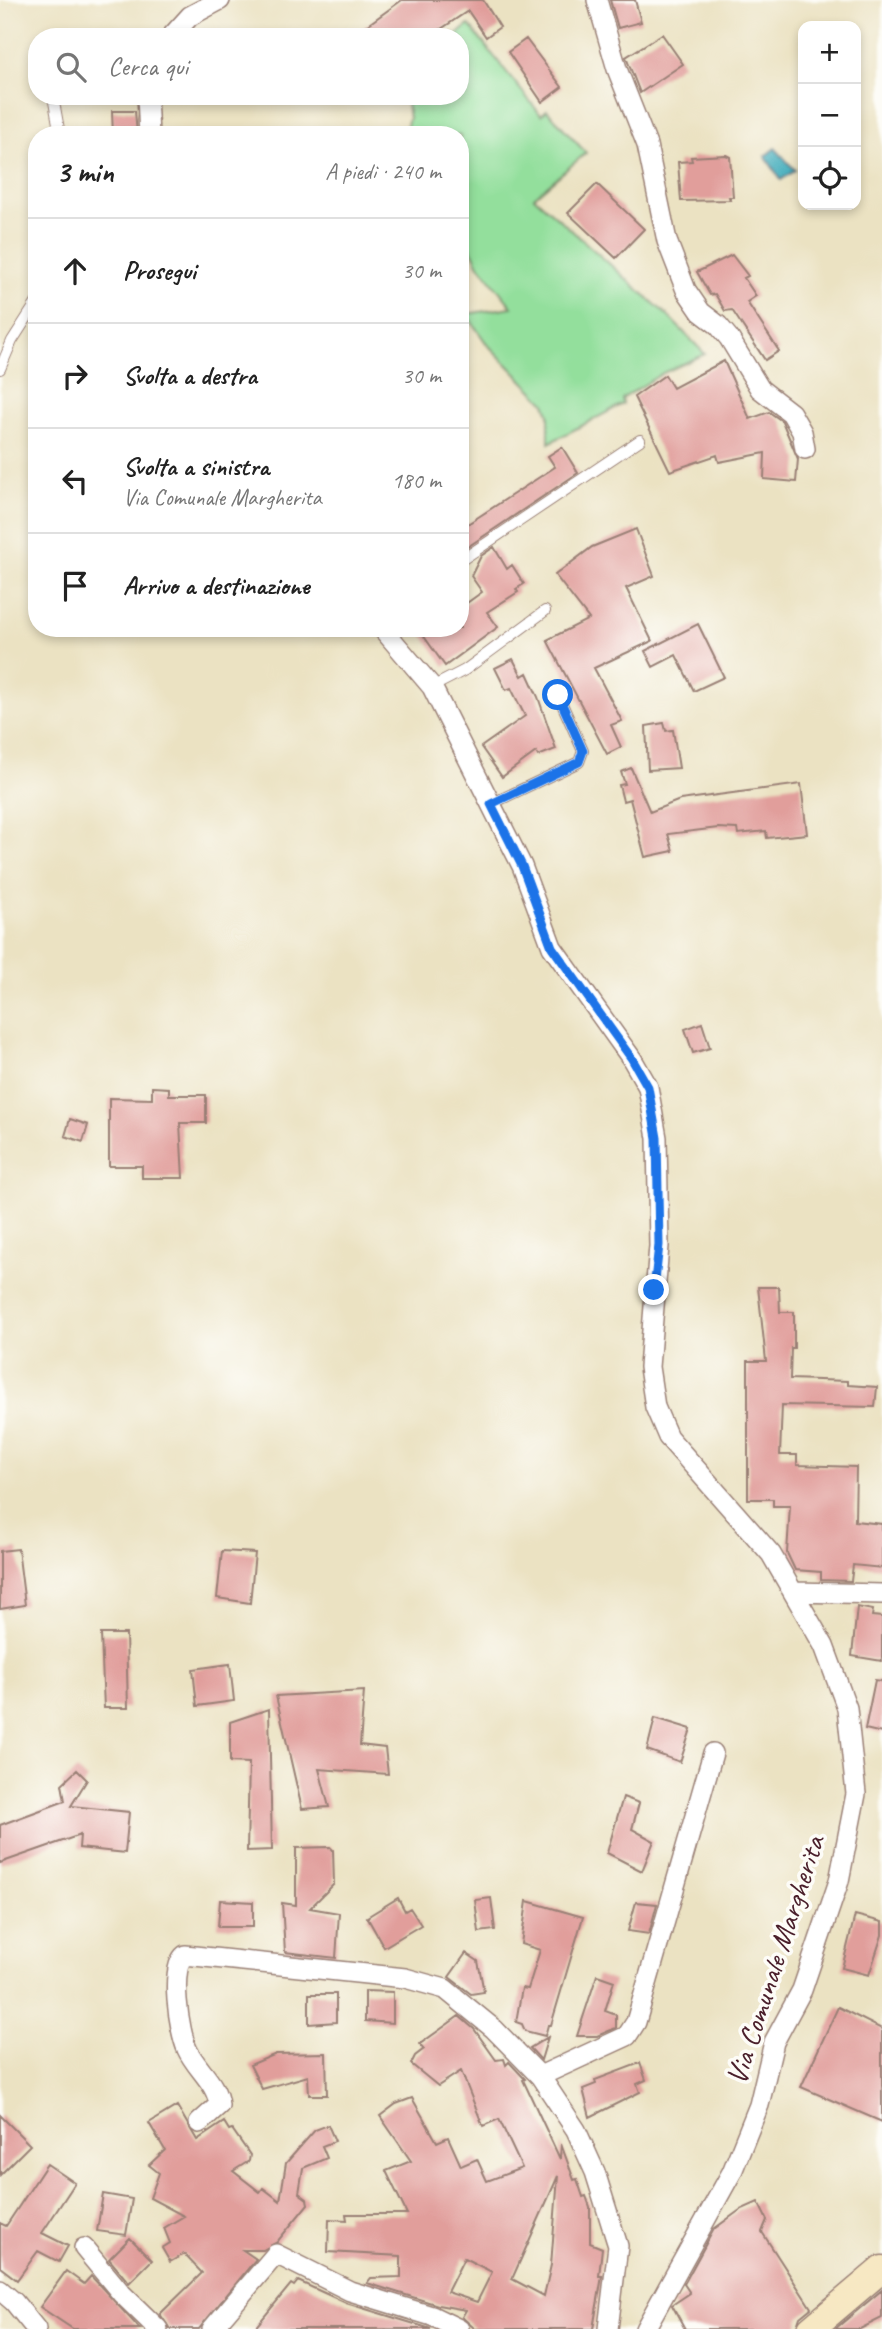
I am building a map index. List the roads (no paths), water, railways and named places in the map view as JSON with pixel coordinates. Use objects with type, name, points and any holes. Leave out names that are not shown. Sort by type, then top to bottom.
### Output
[{"type":"street","points":[[179,28],[190,16],[220,0]]},
{"type":"street","points":[[597,0],[617,69],[647,145],[667,241],[682,280],[701,312],[729,338],[760,388],[791,413],[802,432],[805,449]]},
{"type":"street","points":[[147,105],[148,126]]},
{"type":"street","name":"Via Comunale Margherita","points":[[390,637],[432,687],[522,866],[552,947],[632,1059],[648,1087],[657,1138],[659,1245],[649,1367],[655,1407],[668,1437],[771,1553],[796,1592],[824,1646],[848,1709],[856,1794],[839,1881],[802,1990],[774,2042],[759,2105],[732,2172],[645,2329]]},
{"type":"street","points":[[796,1592],[882,1594]]},
{"type":"street","points":[[540,2076],[626,2036],[635,2022],[713,1753]]},
{"type":"street","points":[[199,2123],[219,2105],[218,2095],[187,2050],[183,2036],[175,1972],[179,1959],[185,1955],[405,1978],[445,1989],[494,2029],[540,2076],[576,2130],[609,2213],[618,2246],[608,2329]]},
{"type":"street","points":[[83,2248],[122,2294],[158,2329]]},
{"type":"street","points":[[212,2329],[276,2254],[350,2291],[432,2315],[460,2329]]},
{"type":"street","points":[[811,2329],[882,2269]]},
{"type":"street","points":[[0,2290],[14,2302],[36,2329]]},
{"type":"lane","points":[[55,105],[58,126]]},
{"type":"lane","points":[[0,369],[12,341],[28,316]]},
{"type":"lane","points":[[469,555],[640,440]]},
{"type":"lane","points":[[432,687],[465,670],[545,611]]},
{"type":"lane","points":[[491,804],[579,762],[583,751],[558,695]]},
{"type":"water","points":[[775,148],[795,170],[781,180],[765,156]]}]
